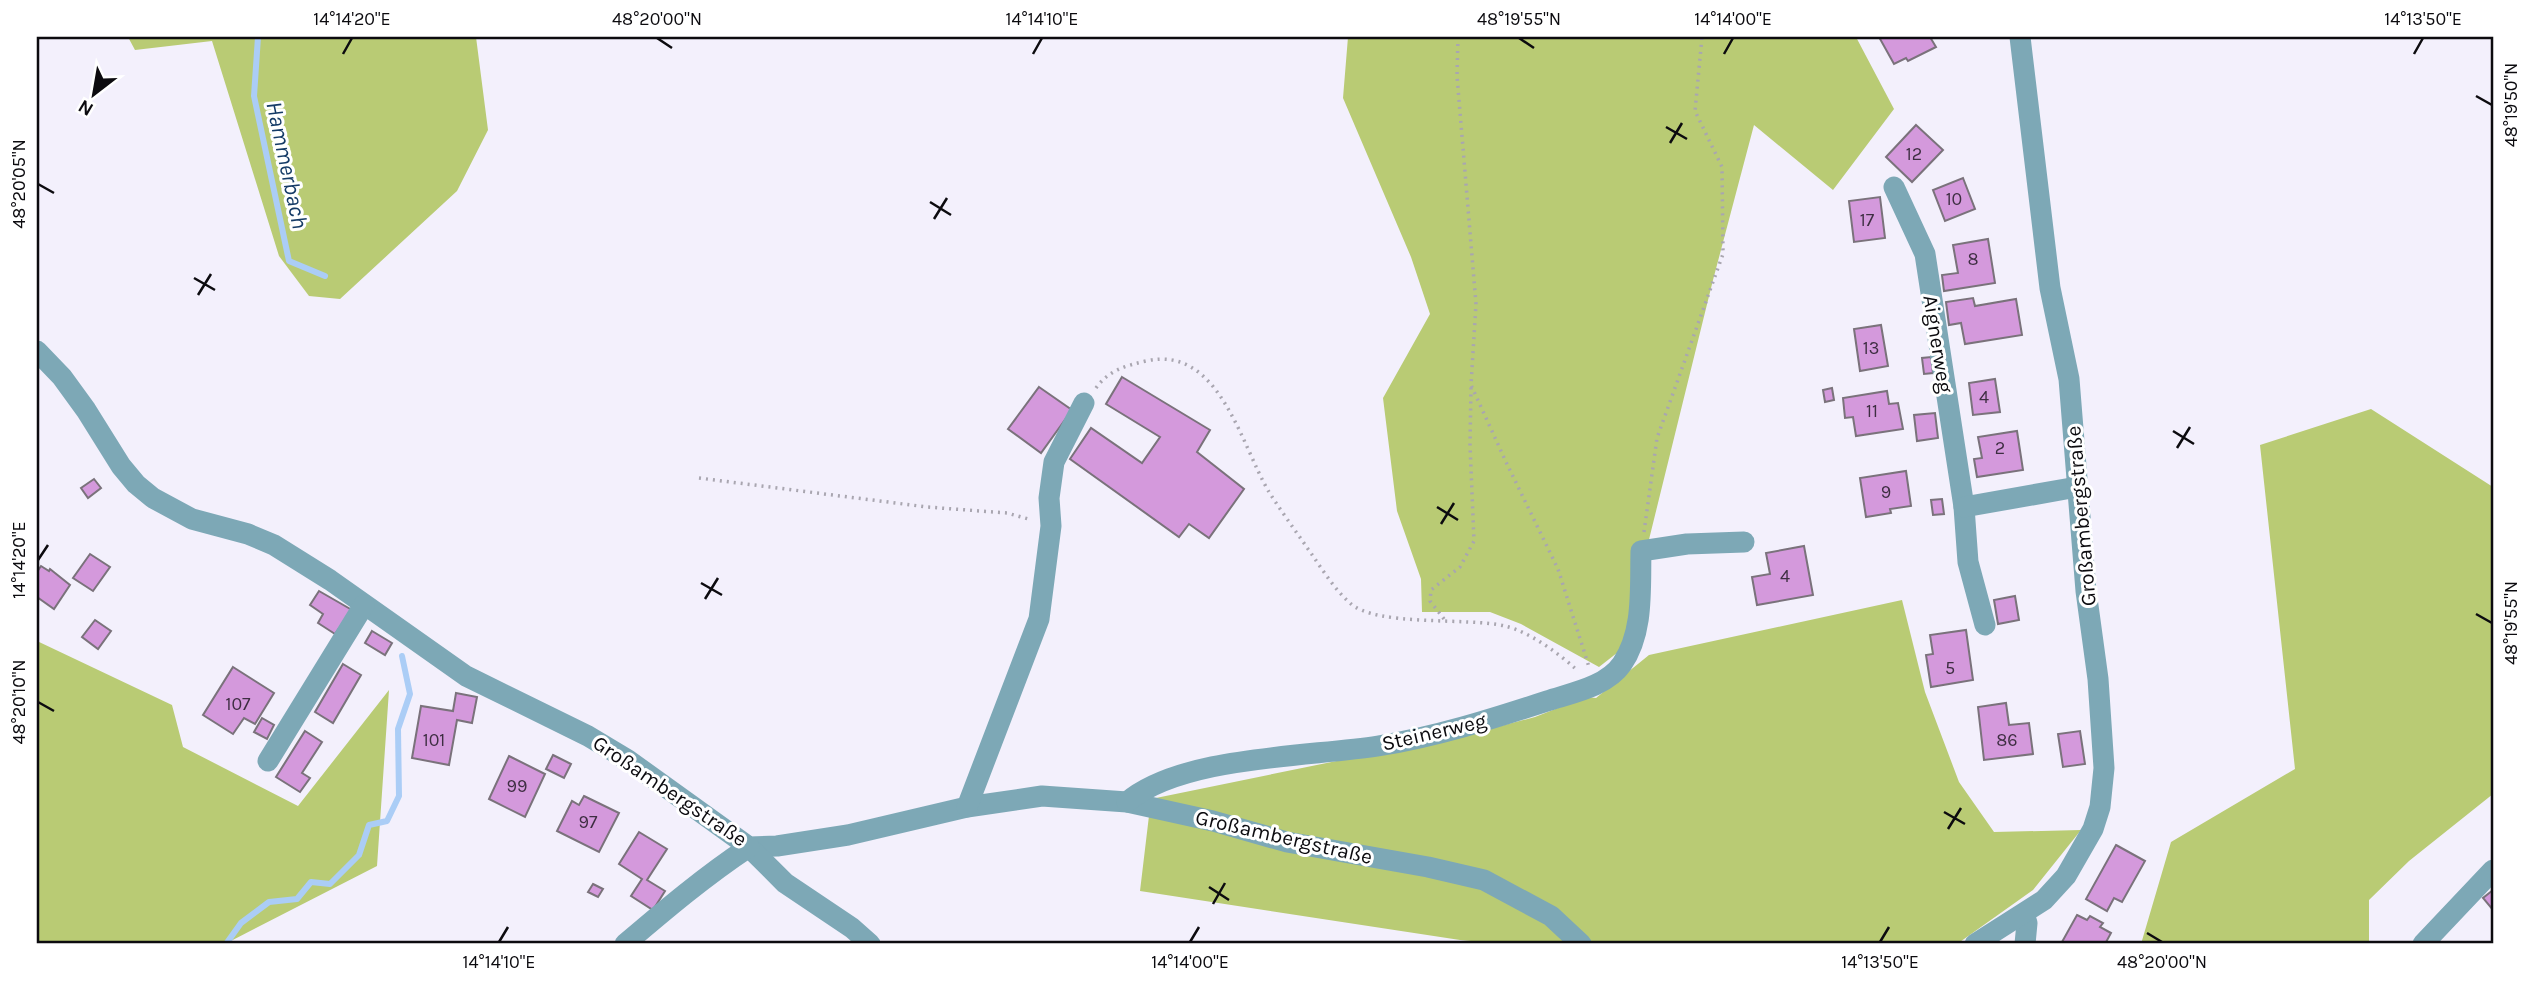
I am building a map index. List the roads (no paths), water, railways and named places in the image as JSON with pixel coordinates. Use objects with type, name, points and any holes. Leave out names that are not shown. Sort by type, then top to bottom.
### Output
[{"type":"street","name":"Großambergstraße","points":[[1975,944],[2044,900],[2066,876],[2093,829],[2100,807],[2104,768],[2102,723],[2086,591],[2070,379],[2050,288],[2020,37]]},
{"type":"street","name":"Aignerweg","points":[[1894,187],[1925,254],[1964,507],[1968,562],[1984,625]]},
{"type":"street","name":"Großambergstraße","points":[[37,351],[62,377],[121,466],[136,485],[153,498],[192,519],[248,534],[274,545],[330,580],[466,676],[588,736],[628,760],[749,847],[777,846],[848,835],[967,807],[1042,796],[1128,802],[1287,842],[1428,867],[1483,880],[1551,916],[1581,944]]},
{"type":"street","points":[[967,807],[1039,619],[1051,526],[1049,498],[1055,462],[1084,403]]},
{"type":"street","points":[[1964,507],[2077,487]]},
{"type":"street","name":"Steinerweg","points":[[1128,802],[1141,790],[1189,772],[1236,763],[1379,746],[1491,719],[1595,685],[1620,667],[1635,641],[1642,551],[1687,544],[1744,542]]},
{"type":"street","points":[[268,761],[364,605]]},
{"type":"street","points":[[625,944],[692,888],[749,847],[785,883],[852,928],[870,944]]},
{"type":"street","points":[[2423,944],[2493,870]]},
{"type":"street","points":[[2024,914],[2027,931],[2025,944]]},
{"type":"waterway","name":"Hammerbach","points":[[258,37],[254,96],[289,261],[325,276]]},
{"type":"waterway","name":"Hammerbach","points":[[226,944],[241,923],[269,902],[297,899],[311,882],[330,884],[359,855],[369,825],[387,821],[399,796],[398,729],[410,694],[402,656]]}]
